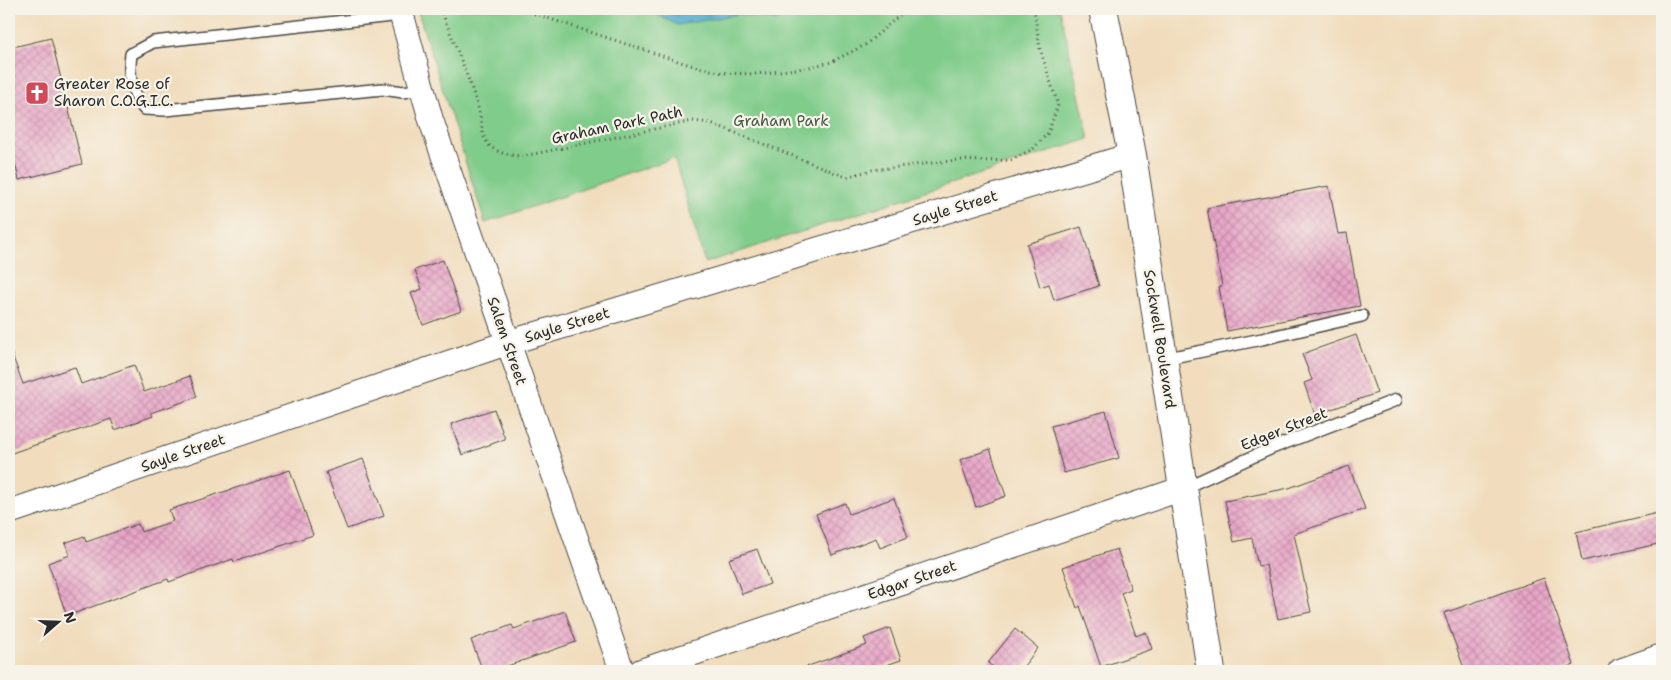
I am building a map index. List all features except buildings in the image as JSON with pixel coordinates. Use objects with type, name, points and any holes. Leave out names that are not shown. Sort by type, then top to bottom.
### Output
[{"type":"main road","name":"Sockwell Boulevard","points":[[1103,9],[1132,155],[1211,671]]},
{"type":"street","name":"Salem Street","points":[[400,12],[431,120],[622,671]]},
{"type":"street","name":"Sayle Street","points":[[9,512],[507,343],[1132,155]]},
{"type":"street","name":"Edgar Street","points":[[640,671],[1184,488]]},
{"type":"street","points":[[1620,671],[1662,656]]},
{"type":"lane","points":[[400,12],[153,42],[131,54],[129,67],[133,93],[144,109],[166,110],[383,89],[403,92],[422,89]]},
{"type":"lane","points":[[1163,359],[1362,316]]},
{"type":"lane","name":"Edger Street","points":[[1184,488],[1272,448],[1396,400]]},
{"type":"path","name":"Graham Park Path","points":[[441,9],[479,111],[484,137],[490,147],[504,153],[512,156],[524,156],[693,121],[712,123],[846,177],[872,170],[958,160],[984,162],[1012,160],[1032,149],[1048,133],[1058,105],[1040,49],[1034,9]]},
{"type":"path","points":[[520,9],[690,66],[722,73],[755,74],[805,68],[831,62],[865,45],[907,9]]},
{"type":"green space","name":"Graham Park","points":[[417,9],[1060,9],[1089,139],[705,263],[674,158],[485,223]]},
{"type":"water","points":[[645,9],[800,9],[776,21],[740,14],[678,25]]},
{"type":"waterway","points":[[1652,9],[1662,16]]},
{"type":"place","name":"Greater Rose of Sharon C.O.G.I.C.","points":[[37,93]]}]
